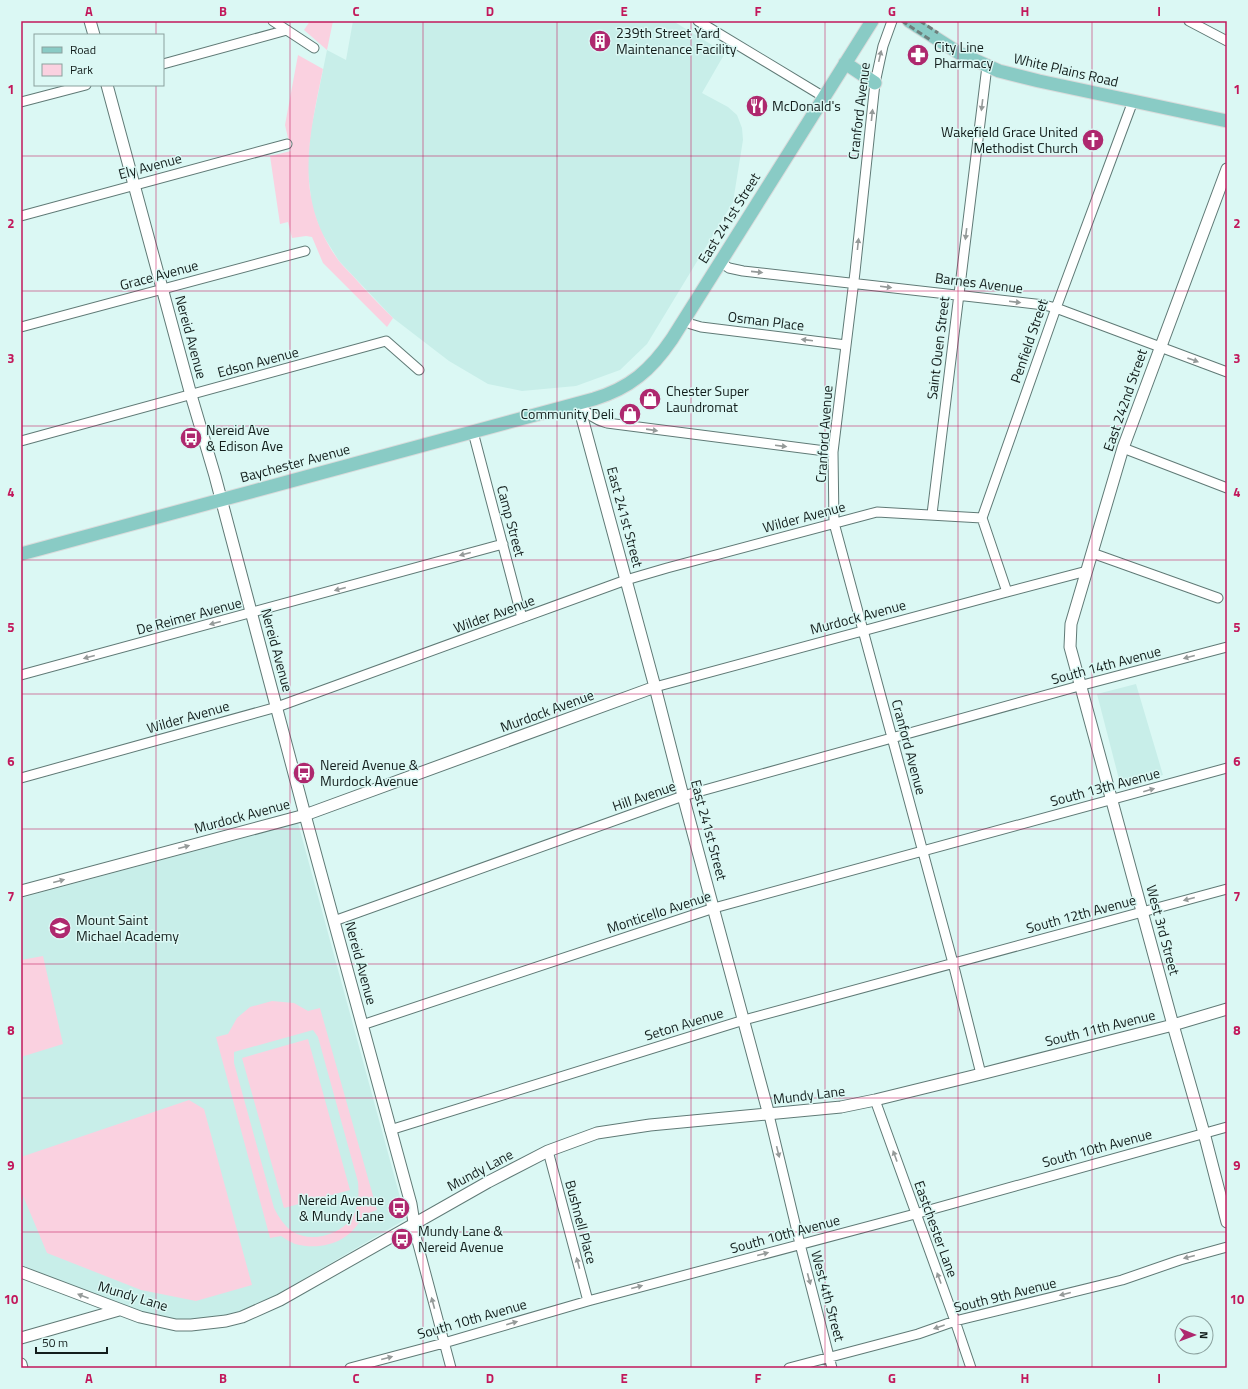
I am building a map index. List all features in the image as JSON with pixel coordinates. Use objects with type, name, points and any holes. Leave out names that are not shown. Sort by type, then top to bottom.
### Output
[{"type":"main road","name":"East 241st Street","points":[[578,403],[614,392],[629,384],[643,374],[662,354],[872,21]]},
{"type":"main road","name":"White Plains Road","points":[[909,21],[958,53],[987,66],[1032,80],[1227,121]]},
{"type":"main road","points":[[845,63],[875,83]]},
{"type":"main road","name":"Baychester Avenue","points":[[21,554],[578,403]]},
{"type":"street","points":[[90,21],[94,34]]},
{"type":"street","points":[[273,21],[314,48]]},
{"type":"street","points":[[698,21],[824,97]]},
{"type":"street","name":"Cranford Avenue","points":[[892,21],[883,46],[875,83],[854,283],[833,452],[834,523],[981,1074]]},
{"type":"street","points":[[1189,21],[1227,41]]},
{"type":"street","points":[[164,64],[287,30]]},
{"type":"street","name":"Saint Ouen Street","points":[[932,514],[987,66]]},
{"type":"street","points":[[21,102],[82,86]]},
{"type":"street","name":"Nereid Avenue","points":[[107,86],[191,395],[222,500],[305,815],[411,1204],[414,1223]]},
{"type":"street","name":"Penfield Street","points":[[982,518],[1056,308],[1133,101]]},
{"type":"street","name":"Ely Avenue","points":[[21,216],[287,144]]},
{"type":"street","name":"East 242nd Street","points":[[1070,647],[1071,624],[1123,448],[1227,169]]},
{"type":"street","name":"Grace Avenue","points":[[21,327],[305,251]]},
{"type":"street","name":"Barnes Avenue","points":[[720,262],[729,268],[743,271],[1044,305],[1056,308],[1227,372]]},
{"type":"street","name":"Osman Place","points":[[684,320],[701,327],[846,346]]},
{"type":"street","name":"Edson Avenue","points":[[21,441],[386,341],[419,370]]},
{"type":"street","points":[[578,403],[592,417],[601,422],[833,452]]},
{"type":"street","name":"East 241st Street","points":[[578,403],[769,1114]]},
{"type":"street","name":"Camp Street","points":[[473,432],[522,618]]},
{"type":"street","points":[[1123,448],[1227,488]]},
{"type":"street","name":"Wilder Avenue","points":[[21,778],[277,707],[626,580],[834,523],[877,512],[982,518]]},
{"type":"street","points":[[982,518],[1007,592]]},
{"type":"street","name":"De Reimer Avenue","points":[[21,675],[503,544]]},
{"type":"street","points":[[1092,553],[1218,598]]},
{"type":"street","name":"Murdock Avenue","points":[[21,891],[305,815],[655,687],[1087,571]]},
{"type":"street","name":"West 3rd Street","points":[[1070,647],[1204,1133],[1227,1222]]},
{"type":"street","name":"South 14th Avenue","points":[[993,710],[1227,647]]},
{"type":"street","name":"Hill Avenue","points":[[334,921],[683,796],[993,710]]},
{"type":"street","name":"South 13th Avenue","points":[[991,832],[1227,768]]},
{"type":"street","name":"Monticello Avenue","points":[[362,1025],[714,908],[991,832]]},
{"type":"street","name":"South 12th Avenue","points":[[988,954],[1227,889]]},
{"type":"street","name":"Seton Avenue","points":[[390,1130],[744,1020],[988,954]]},
{"type":"street","name":"South 11th Avenue","points":[[981,1074],[1227,1009]]},
{"type":"street","name":"Mundy Lane","points":[[21,1272],[119,1310],[140,1317],[176,1325],[205,1324],[242,1317],[280,1300],[488,1182],[548,1151],[597,1133],[617,1129],[841,1107],[981,1074]]},
{"type":"street","name":"Eastchester Lane","points":[[874,1100],[971,1368]]},
{"type":"street","name":"West 4th Street","points":[[769,1114],[800,1244],[832,1368]]},
{"type":"street","name":"South 10th Avenue","points":[[350,1368],[588,1300],[915,1214],[1227,1127]]},
{"type":"street","name":"Bushnell Place","points":[[548,1151],[588,1300]]},
{"type":"street","points":[[414,1223],[415,1233],[451,1368]]},
{"type":"street","name":"South 9th Avenue","points":[[789,1368],[918,1334],[955,1322],[1122,1280],[1180,1260],[1227,1247]]},
{"type":"street","points":[[21,1338],[119,1310]]},
{"type":"street","points":[[21,1364],[22,1368]]},
{"type":"shaded area","points":[[353,21],[673,21],[725,53],[702,93],[728,107],[737,115],[742,128],[743,140],[733,202],[647,344],[620,370],[576,386],[522,391],[488,384],[449,361],[393,318],[339,261],[321,232],[312,207],[307,164],[311,129],[327,50],[346,60]]},
{"type":"shaded area","points":[[1136,684],[1163,775],[1121,787],[1097,694]]},
{"type":"shaded area","points":[[298,823],[406,1219],[249,1311],[212,1321],[182,1321],[137,1312],[21,1265],[21,898]]},
{"type":"green space","points":[[310,21],[333,21],[327,50],[304,30]]},
{"type":"green space","points":[[298,55],[323,69],[313,119],[308,167],[310,191],[315,214],[325,237],[339,261],[393,318],[387,327],[323,263],[312,237],[306,236],[292,238],[288,222],[280,224],[270,156],[291,151],[285,125]]},
{"type":"green space","points":[[43,956],[63,1044],[21,1057],[21,960]]},
{"type":"green space","points":[[272,1001],[294,1003],[308,1011],[320,1008],[377,1210],[363,1215],[351,1232],[344,1238],[335,1242],[326,1245],[305,1246],[295,1244],[281,1236],[270,1238],[216,1037],[228,1034],[237,1018],[250,1007]],"holes":[[[313,1030],[318,1037],[358,1182],[358,1196],[354,1214],[347,1224],[325,1236],[308,1237],[290,1230],[274,1208],[234,1063],[234,1052]]]},
{"type":"green space","points":[[308,1039],[350,1190],[284,1208],[242,1058]]},
{"type":"green space","points":[[189,1100],[204,1109],[252,1285],[196,1301],[141,1290],[47,1253],[21,1191],[21,1157]]},
{"type":"railway","points":[[902,21],[932,41]]},
{"type":"railway","points":[[920,21],[938,33]]},
{"type":"place","name":"239th Street Yard Maintenance Facility","points":[[600,41]]},
{"type":"place","name":"City Line Pharmacy","points":[[918,55]]},
{"type":"place","name":"McDonald's","points":[[757,106]]},
{"type":"place","name":"Wakefield Grace United Methodist Church","points":[[1093,140]]},
{"type":"place","name":"Chester Super Laundromat","points":[[650,399]]},
{"type":"place","name":"Community Deli","points":[[630,414]]},
{"type":"place","name":"Nereid Ave & Edison Ave","points":[[191,438]]},
{"type":"place","name":"Nereid Avenue & Murdock Avenue","points":[[304,773]]},
{"type":"place","name":"Mount Saint Michael Academy","points":[[60,928]]},
{"type":"place","name":"Nereid Avenue & Mundy Lane","points":[[399,1208]]},
{"type":"place","name":"Mundy Lane & Nereid Avenue","points":[[402,1239]]}]
